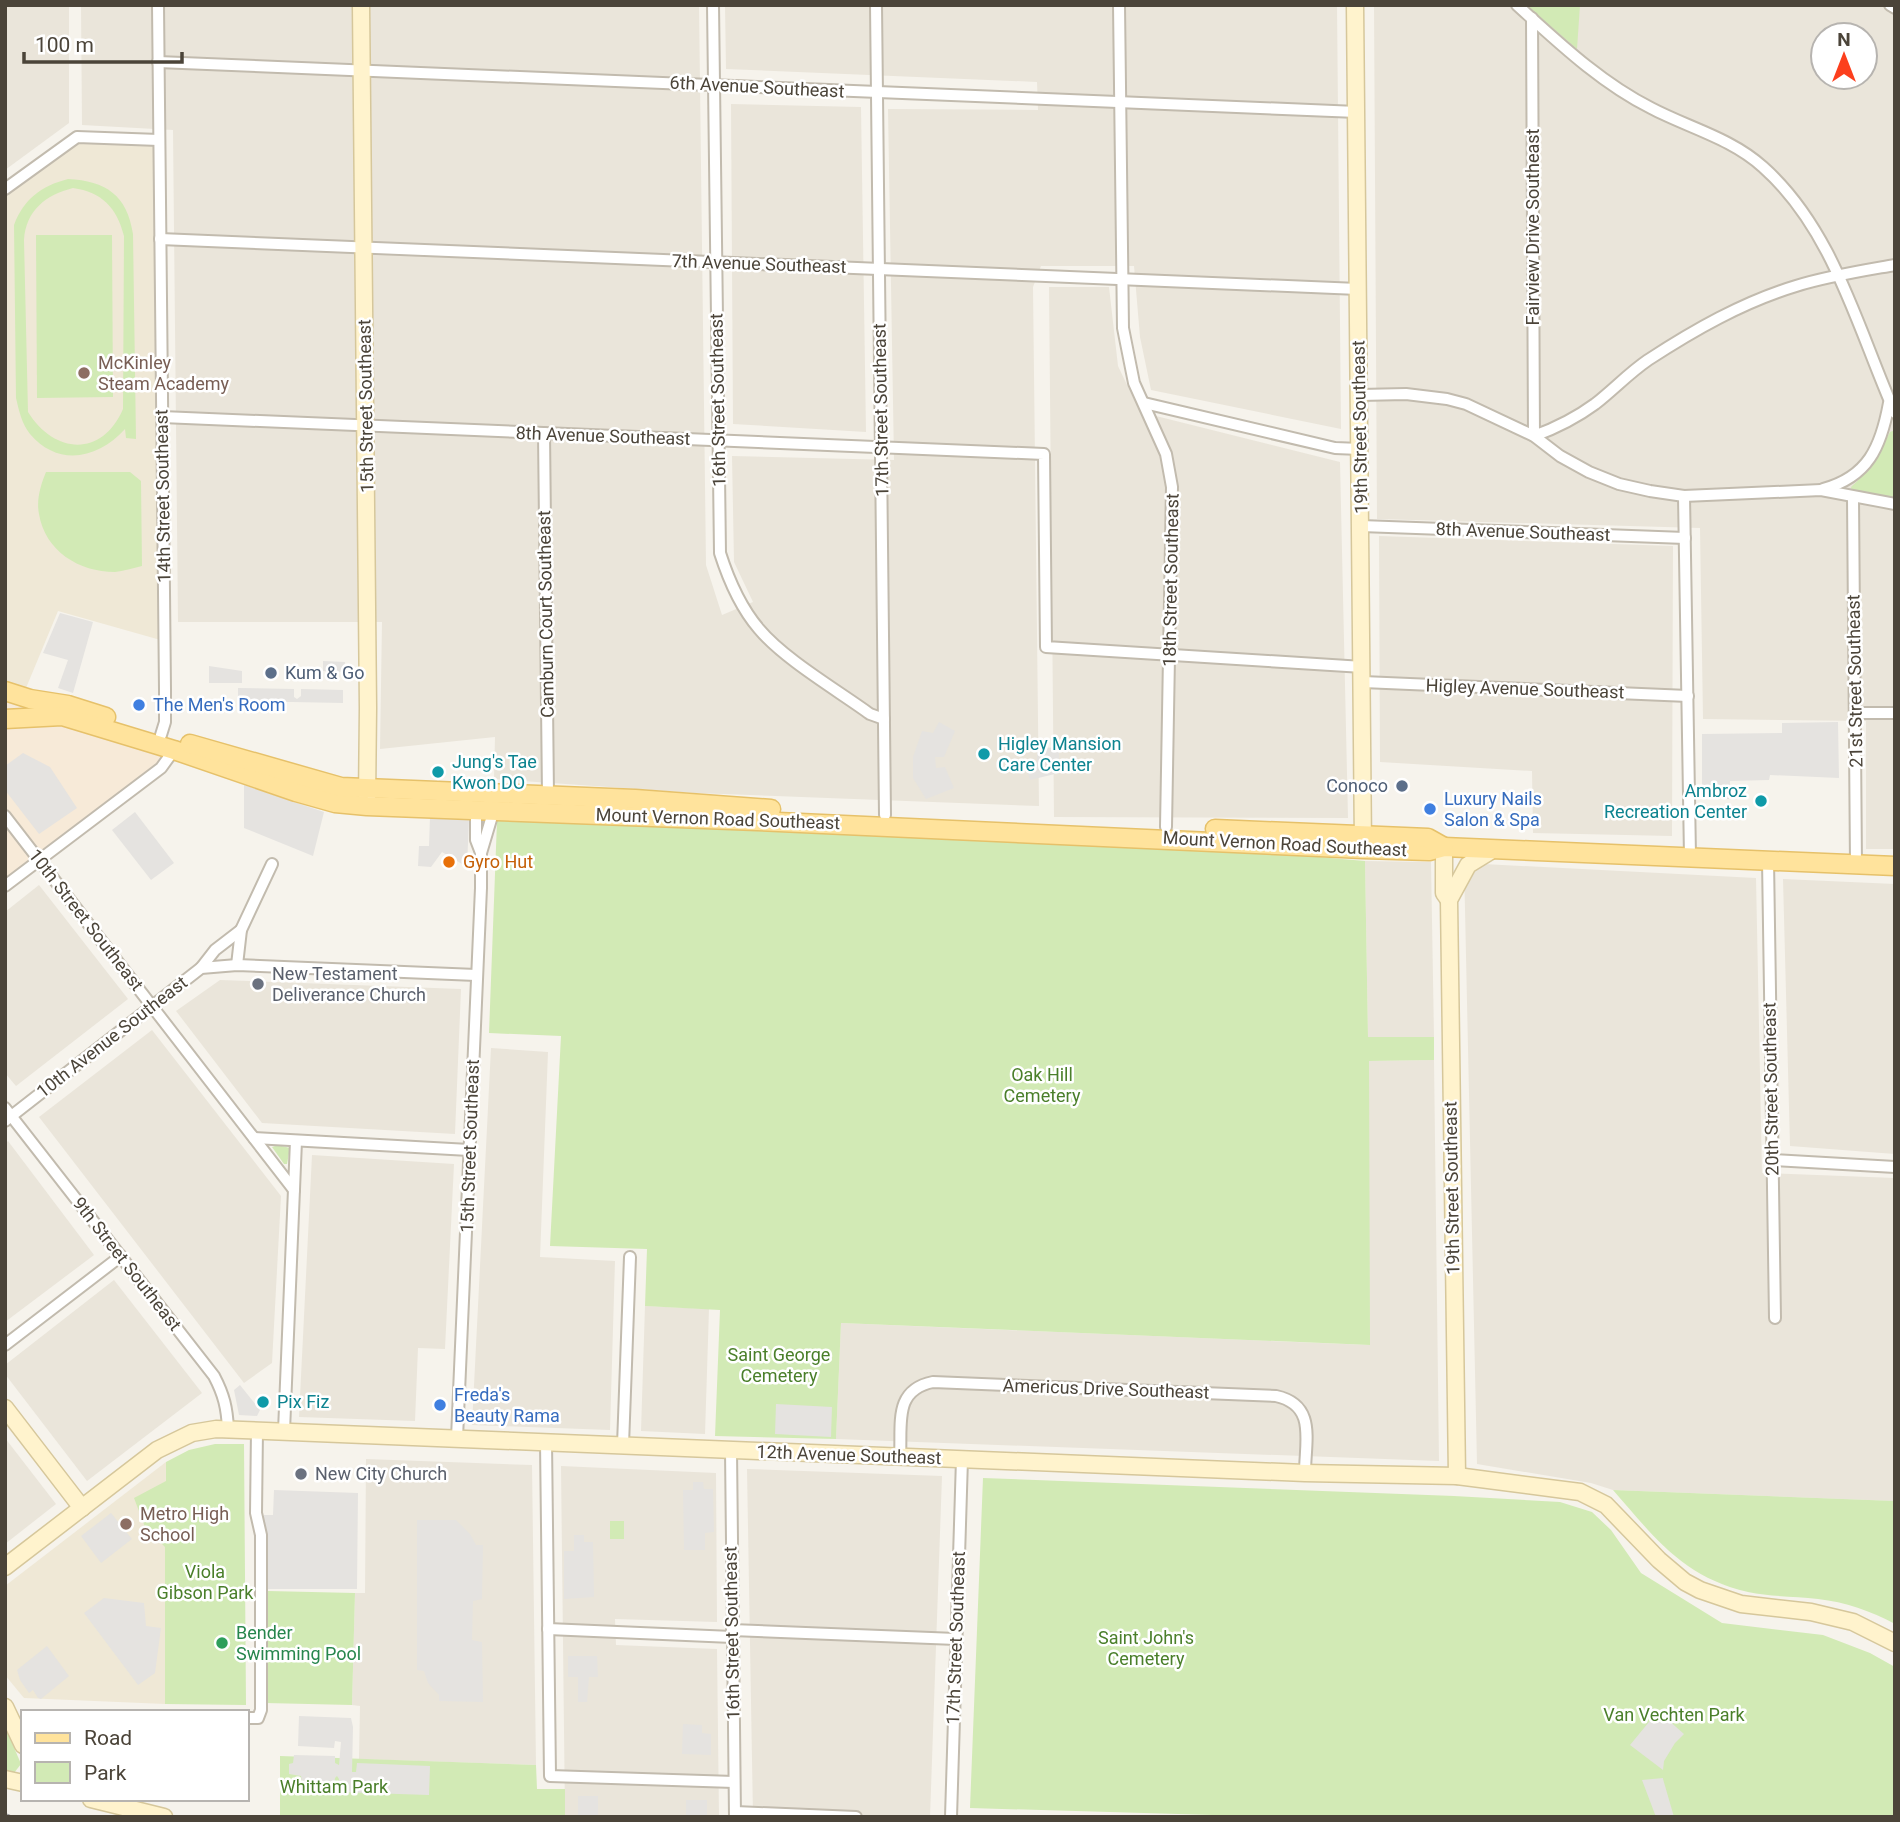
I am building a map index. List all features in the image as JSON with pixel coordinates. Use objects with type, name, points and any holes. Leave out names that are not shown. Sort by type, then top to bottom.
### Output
[{"type":"main road","name":"15th Street Southeast","points":[[361,5],[367,797]]},
{"type":"main road","name":"19th Street Southeast","points":[[1355,5],[1363,843]]},
{"type":"main road","name":"Mount Vernon Road Southeast","points":[[9,693],[68,705],[367,797],[476,810],[1363,843],[1428,838],[1444,847],[1895,866]]},
{"type":"main road","name":"Mount Vernon Road Southeast","points":[[5,719],[62,716],[335,803],[367,797],[548,795],[999,821],[1166,827],[1363,843]]},
{"type":"main road","points":[[476,810],[495,804],[552,805],[590,797]]},
{"type":"main road","name":"19th Street Southeast","points":[[1444,847],[1444,893],[1449,900]]},
{"type":"main road","name":"19th Street Southeast","points":[[1457,1476],[1449,900],[1468,865],[1494,849]]},
{"type":"main road","points":[[5,1408],[82,1508]]},
{"type":"main road","name":"12th Avenue Southeast","points":[[5,1567],[168,1443],[203,1430],[284,1431],[1305,1473],[1457,1476],[1567,1489],[1595,1498],[1617,1513],[1665,1566],[1700,1590],[1741,1604],[1811,1612],[1853,1622],[1895,1643]]},
{"type":"main road","points":[[12,1711],[21,1739]]},
{"type":"main road","points":[[99,1801],[164,1817]]},
{"type":"street","name":"14th Street Southeast","points":[[158,5],[165,722],[162,735]]},
{"type":"street","name":"16th Street Southeast","points":[[713,5],[720,553],[725,571],[758,628],[777,647],[870,713],[884,719]]},
{"type":"street","name":"17th Street Southeast","points":[[876,5],[886,815]]},
{"type":"street","name":"18th Street Southeast","points":[[1119,5],[1123,328],[1134,383],[1166,454],[1172,487],[1166,827]]},
{"type":"street","points":[[1517,5],[1614,87],[1651,109],[1734,145],[1763,166],[1799,208],[1822,245],[1838,275],[1895,413]]},
{"type":"street","points":[[1890,5],[1895,8]]},
{"type":"street","name":"Fairview Drive Southeast","points":[[1532,18],[1534,436]]},
{"type":"street","name":"6th Avenue Southeast","points":[[158,62],[1357,112]]},
{"type":"street","points":[[5,189],[77,137],[159,140]]},
{"type":"street","name":"7th Avenue Southeast","points":[[160,240],[1358,289]]},
{"type":"street","points":[[1534,436],[1560,426],[1646,361],[1746,304],[1794,286],[1895,265]]},
{"type":"street","points":[[1360,395],[1406,394],[1466,404],[1534,436],[1560,456],[1619,484],[1684,496],[1821,490],[1843,484],[1861,471],[1885,430],[1890,402]]},
{"type":"street","points":[[1144,403],[1335,448],[1360,449]]},
{"type":"street","name":"8th Avenue Southeast","points":[[162,417],[1044,454],[1046,647]]},
{"type":"street","name":"Camburn Court Southeast","points":[[544,433],[548,795]]},
{"type":"street","points":[[1821,490],[1895,504]]},
{"type":"street","points":[[1684,496],[1690,856]]},
{"type":"street","name":"21st Street Southeast","points":[[1853,498],[1856,865]]},
{"type":"street","name":"8th Avenue Southeast","points":[[1361,526],[1685,538]]},
{"type":"street","name":"Higley Avenue Southeast","points":[[1046,647],[1363,675],[1688,696]]},
{"type":"street","points":[[1856,713],[1895,713]]},
{"type":"street","points":[[5,886],[162,768],[174,750]]},
{"type":"street","name":"15th Street Southeast","points":[[476,810],[476,839],[481,853]]},
{"type":"street","name":"15th Street Southeast","points":[[457,1438],[481,853],[496,811]]},
{"type":"street","name":"10th Street Southeast","points":[[5,816],[294,1190]]},
{"type":"street","name":"20th Street Southeast","points":[[1768,860],[1775,1318]]},
{"type":"street","points":[[237,965],[237,946],[241,930],[272,864]]},
{"type":"street","points":[[201,968],[215,950],[241,930]]},
{"type":"street","name":"10th Avenue Southeast","points":[[7,1115],[201,968],[237,965],[477,975]]},
{"type":"street","name":"9th Street Southeast","points":[[7,1115],[214,1376],[227,1405],[228,1429]]},
{"type":"street","points":[[254,1139],[469,1150]]},
{"type":"street","points":[[284,1431],[296,1141]]},
{"type":"street","points":[[1773,1160],[1895,1167]]},
{"type":"street","points":[[5,1345],[121,1256]]},
{"type":"street","points":[[623,1445],[629,1257]]},
{"type":"street","name":"Americus Drive Southeast","points":[[900,1457],[903,1407],[907,1395],[917,1385],[933,1382],[1276,1396],[1290,1399],[1300,1408],[1306,1419],[1305,1473]]},
{"type":"street","points":[[252,1718],[261,1710],[261,1535],[256,1513],[257,1430]]},
{"type":"street","points":[[546,1442],[550,1776],[734,1782]]},
{"type":"street","name":"16th Street Southeast","points":[[731,1450],[735,1814]]},
{"type":"street","name":"17th Street Southeast","points":[[951,1817],[962,1459]]},
{"type":"street","points":[[548,1629],[956,1639]]},
{"type":"street","points":[[735,1814],[856,1817]]},
{"type":"shaded area","points":[[5,5],[69,5],[69,123],[5,170]]},
{"type":"shaded area","points":[[81,5],[699,5],[706,565],[722,615],[753,602],[734,562],[732,456],[894,460],[888,109],[1038,110],[1037,82],[726,69],[725,5],[1337,5],[1341,429],[1151,390],[1140,337],[1134,266],[1041,266],[1033,287],[1039,806],[695,793],[494,779],[495,737],[380,749],[382,622],[178,622],[173,130],[82,125]]},
{"type":"shaded area","points":[[1374,5],[1895,5],[1895,849],[1866,849],[1866,721],[1703,719],[1700,528],[1377,519]]},
{"type":"shaded area","points":[[731,104],[861,107],[866,432],[733,424]]},
{"type":"shaded area","name":"McKinley Steam Academy","points":[[77,137],[159,140],[164,641],[58,611],[26,688],[5,683],[5,189]]},
{"type":"shaded area","points":[[1049,287],[1109,287],[1118,366],[1140,412],[1340,462],[1348,818],[1054,817]]},
{"type":"shaded area","points":[[1379,536],[1673,546],[1672,836],[1533,833],[1532,771],[1380,762]]},
{"type":"shaded area","points":[[60,613],[93,622],[73,693],[58,688],[68,660],[43,653]]},
{"type":"shaded area","points":[[323,661],[345,662],[344,672],[323,671]]},
{"type":"shaded area","points":[[209,666],[242,671],[242,683],[209,683]]},
{"type":"shaded area","points":[[5,687],[169,758],[5,888]]},
{"type":"shaded area","points":[[238,688],[294,689],[294,697],[297,699],[301,696],[301,689],[343,690],[343,703],[238,701]]},
{"type":"shaded area","points":[[939,722],[955,731],[944,757],[935,757],[936,768],[945,767],[954,788],[926,799],[913,778],[913,757],[922,731],[933,733]]},
{"type":"shaded area","points":[[1838,722],[1839,778],[1770,775],[1769,780],[1730,781],[1729,799],[1702,798],[1702,734],[1782,733],[1782,723]]},
{"type":"shaded area","points":[[1037,747],[1059,748],[1059,773],[1030,780],[1026,767],[1037,764]]},
{"type":"shaded area","points":[[23,753],[50,767],[77,808],[39,834],[5,790],[5,766]]},
{"type":"shaded area","points":[[244,785],[324,812],[313,856],[244,828]]},
{"type":"shaded area","points":[[135,812],[174,863],[151,880],[112,830]]},
{"type":"shaded area","points":[[430,817],[469,819],[467,867],[442,852],[431,867],[418,866],[419,846],[429,846]]},
{"type":"shaded area","points":[[1365,861],[1431,862],[1434,1037],[1368,1037]]},
{"type":"shaded area","points":[[1464,863],[1756,878],[1762,1173],[1895,1178],[1895,1501],[1613,1490],[1591,1483],[1477,1464]]},
{"type":"shaded area","points":[[1783,879],[1895,884],[1895,1154],[1790,1146]]},
{"type":"shaded area","points":[[39,885],[128,999],[16,1086],[5,1073],[5,912]]},
{"type":"shaded area","points":[[220,980],[461,989],[455,1134],[262,1123],[176,1011]]},
{"type":"shaded area","points":[[152,1030],[281,1196],[272,1363],[244,1383],[39,1117]]},
{"type":"shaded area","points":[[491,1048],[548,1052],[540,1257],[615,1261],[610,1430],[472,1425]]},
{"type":"shaded area","points":[[1434,1060],[1439,1461],[836,1439],[841,1323],[1369,1345],[1369,1061]]},
{"type":"shaded area","points":[[8,1141],[94,1255],[5,1322],[5,1144]]},
{"type":"shaded area","points":[[312,1155],[454,1164],[445,1349],[418,1348],[415,1421],[299,1417]]},
{"type":"shaded area","points":[[114,1280],[202,1393],[87,1481],[5,1374],[5,1365]]},
{"type":"shaded area","points":[[645,1306],[709,1309],[705,1434],[641,1431]]},
{"type":"shaded area","points":[[240,1385],[260,1410],[257,1416],[239,1415],[234,1390]]},
{"type":"shaded area","points":[[776,1404],[832,1407],[831,1437],[775,1434]]},
{"type":"shaded area","points":[[5,1438],[56,1504],[5,1544]]},
{"type":"shaded area","points":[[366,1459],[532,1465],[536,1765],[359,1759],[360,1706],[352,1705],[355,1593],[365,1593]]},
{"type":"shaded area","name":"Metro High School","points":[[166,1462],[165,1704],[24,1698],[5,1675],[5,1586]]},
{"type":"shaded area","points":[[561,1466],[716,1473],[717,1622],[615,1619],[616,1645],[717,1649],[719,1817],[565,1817]]},
{"type":"shaded area","points":[[747,1469],[942,1476],[930,1817],[753,1817]]},
{"type":"shaded area","points":[[693,1482],[703,1482],[704,1489],[713,1489],[714,1532],[705,1533],[705,1550],[684,1550],[683,1490],[693,1490]]},
{"type":"shaded area","points":[[274,1490],[358,1493],[357,1589],[265,1589],[264,1515],[273,1515]]},
{"type":"shaded area","points":[[111,1513],[132,1539],[101,1563],[81,1536]]},
{"type":"shaded area","points":[[417,1520],[456,1520],[470,1534],[476,1545],[483,1545],[482,1599],[473,1601],[472,1640],[482,1642],[483,1702],[439,1701],[439,1695],[428,1683],[424,1671],[417,1670]]},
{"type":"shaded area","points":[[574,1535],[584,1535],[584,1542],[593,1542],[594,1597],[564,1599],[564,1551],[574,1551]]},
{"type":"shaded area","points":[[104,1598],[144,1603],[146,1626],[161,1628],[155,1673],[138,1685],[84,1613]]},
{"type":"shaded area","points":[[47,1646],[69,1676],[41,1699],[33,1690],[29,1693],[17,1670]]},
{"type":"shaded area","points":[[568,1656],[597,1656],[598,1677],[589,1677],[587,1702],[578,1702],[578,1677],[568,1677]]},
{"type":"shaded area","points":[[1658,1711],[1684,1734],[1664,1761],[1663,1770],[1630,1745]]},
{"type":"shaded area","points":[[299,1716],[351,1718],[352,1772],[356,1772],[357,1763],[430,1766],[429,1795],[339,1792],[337,1776],[334,1785],[302,1784],[301,1776],[289,1774],[289,1764],[293,1763],[294,1755],[335,1756],[335,1763],[339,1765],[341,1742],[335,1741],[334,1748],[298,1746]]},
{"type":"shaded area","points":[[683,1724],[702,1725],[702,1733],[711,1734],[711,1755],[682,1754]]},
{"type":"shaded area","points":[[1663,1778],[1674,1817],[1656,1817],[1642,1780]]},
{"type":"shaded area","points":[[578,1796],[598,1796],[598,1817],[578,1817]]},
{"type":"shaded area","points":[[686,1800],[707,1800],[707,1817],[686,1817]]},
{"type":"green space","points":[[1526,5],[1580,5],[1577,49]]},
{"type":"green space","points":[[68,179],[81,180],[104,187],[113,193],[126,209],[133,234],[136,439],[126,438],[125,429],[103,447],[79,455],[53,452],[41,445],[25,426],[16,398],[14,225],[28,201],[58,182]],"holes":[[[73,188],[83,190],[107,203],[117,217],[124,236],[123,409],[114,425],[103,436],[91,443],[77,445],[51,436],[28,412],[24,240],[29,220],[39,205],[63,191]]]},
{"type":"green space","points":[[36,235],[112,235],[113,397],[37,398]]},
{"type":"green space","points":[[1895,430],[1895,498],[1852,491],[1851,487],[1871,468],[1890,432]]},
{"type":"green space","points":[[46,472],[130,472],[141,481],[142,566],[115,572],[102,571],[77,563],[56,549],[48,539],[38,509]]},
{"type":"green space","name":"Oak Hill Cemetery","points":[[502,817],[1225,849],[1365,861],[1368,1037],[1434,1037],[1434,1060],[1369,1061],[1370,1345],[841,1323],[836,1439],[715,1436],[720,1310],[645,1306],[647,1249],[550,1246],[561,1036],[489,1033],[497,821]]},
{"type":"green space","points":[[278,1145],[290,1148],[287,1164],[284,1164],[272,1147]]},
{"type":"green space","name":"Viola Gibson Park","points":[[215,1444],[244,1444],[246,1705],[165,1704],[165,1547],[145,1527],[134,1498],[166,1481],[166,1462],[189,1450]]},
{"type":"green space","name":"Saint John's Cemetery","points":[[983,1478],[1454,1496],[1560,1502],[1592,1512],[1611,1530],[1641,1573],[1722,1623],[1823,1635],[1870,1653],[1895,1667],[1895,1817],[1281,1817],[970,1808]]},
{"type":"green space","points":[[1613,1490],[1895,1501],[1895,1624],[1848,1605],[1828,1600],[1748,1592],[1705,1576],[1688,1566],[1657,1539]]},
{"type":"green space","points":[[610,1521],[624,1521],[624,1539],[610,1539]]},
{"type":"green space","points":[[268,1591],[355,1593],[352,1705],[265,1703]]},
{"type":"green space","points":[[5,1726],[21,1764],[14,1773],[5,1772]]},
{"type":"green space","name":"Whittam Park","points":[[280,1756],[536,1765],[537,1789],[565,1789],[565,1817],[280,1817]]},
{"type":"place","name":"McKinley Steam Academy","points":[[84,373]]},
{"type":"place","name":"Kum & Go","points":[[271,673]]},
{"type":"place","name":"The Men's Room","points":[[139,705]]},
{"type":"place","name":"Higley Mansion Care Center","points":[[984,754]]},
{"type":"place","name":"Jung's Tae Kwon DO","points":[[438,772]]},
{"type":"place","name":"Conoco","points":[[1402,786]]},
{"type":"place","name":"Ambroz Recreation Center","points":[[1761,801]]},
{"type":"place","name":"Luxury Nails Salon & Spa","points":[[1430,809]]},
{"type":"place","name":"Gyro Hut","points":[[449,862]]},
{"type":"place","name":"New Testament Deliverance Church","points":[[258,984]]},
{"type":"place","name":"Pix Fiz","points":[[263,1402]]},
{"type":"place","name":"Freda's Beauty Rama","points":[[440,1405]]},
{"type":"place","name":"New City Church","points":[[301,1474]]},
{"type":"place","name":"Metro High School","points":[[126,1524]]},
{"type":"place","name":"Bender Swimming Pool","points":[[222,1643]]},
{"type":"park label","name":"Saint George Cemetery","points":[[779,1365]]},
{"type":"park label","name":"Van Vechten Park","points":[[1674,1715]]}]
